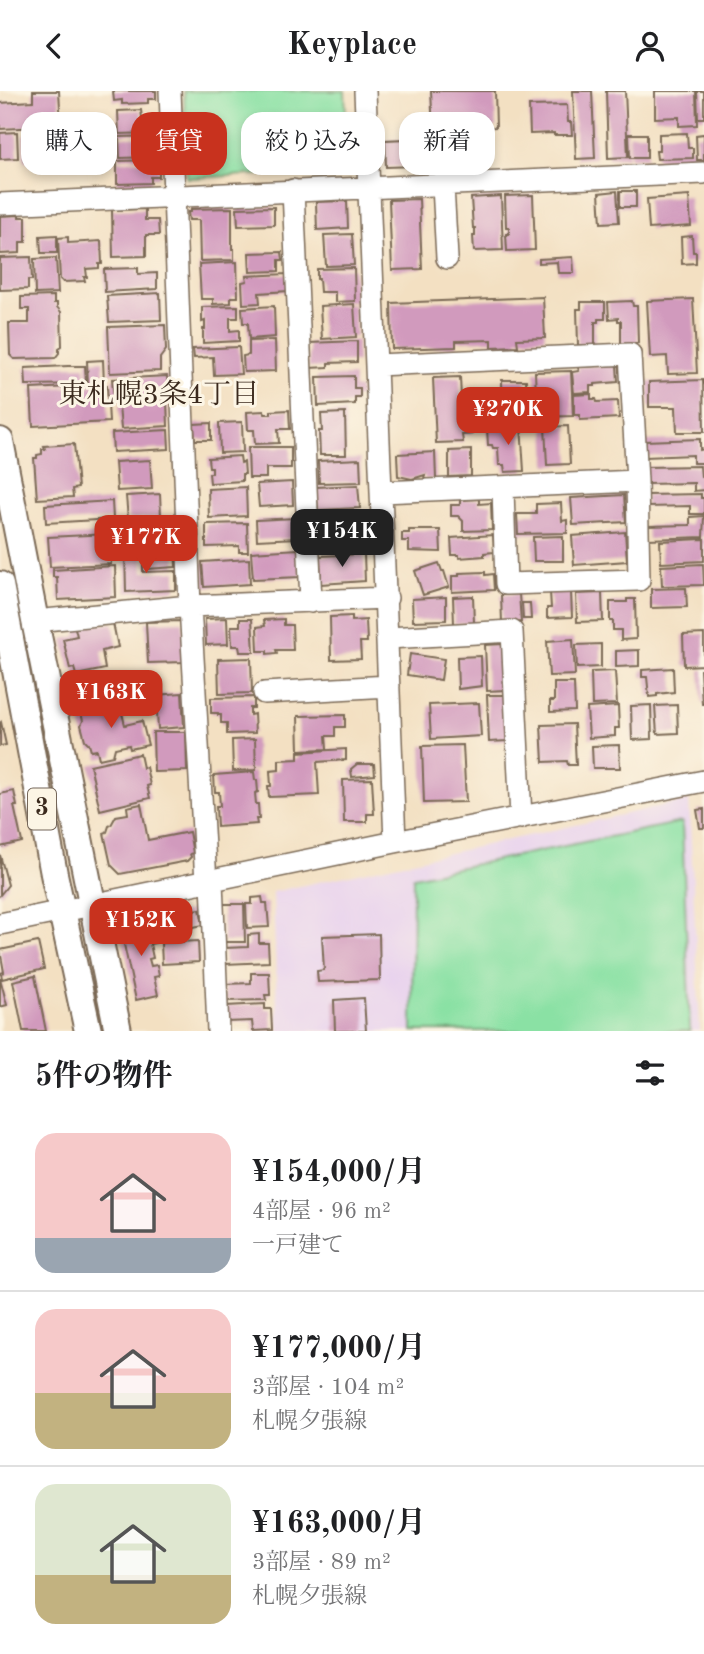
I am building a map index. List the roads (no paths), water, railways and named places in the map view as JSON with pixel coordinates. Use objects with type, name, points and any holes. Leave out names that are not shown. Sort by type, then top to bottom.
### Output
[{"type":"main road","name":"3","points":[[0,441],[118,1031]]},
{"type":"main road","name":"3","points":[[1,598],[88,1031]]},
{"type":"street","points":[[170,91],[190,606],[218,1031]]},
{"type":"street","points":[[365,91],[395,842]]},
{"type":"street","points":[[0,204],[704,173]]},
{"type":"street","points":[[443,185],[447,258]]},
{"type":"street","points":[[293,190],[312,602]]},
{"type":"street","points":[[376,365],[630,354],[639,580],[506,585],[503,488]]},
{"type":"street","points":[[382,492],[637,481]]},
{"type":"street","points":[[35,621],[190,606],[387,599]]},
{"type":"street","points":[[388,638],[512,631],[521,818]]},
{"type":"street","points":[[264,693],[390,686]]},
{"type":"street","points":[[0,924],[704,781]]},
{"type":"district","name":"東札幌3条4丁目","points":[[159,396]]}]
